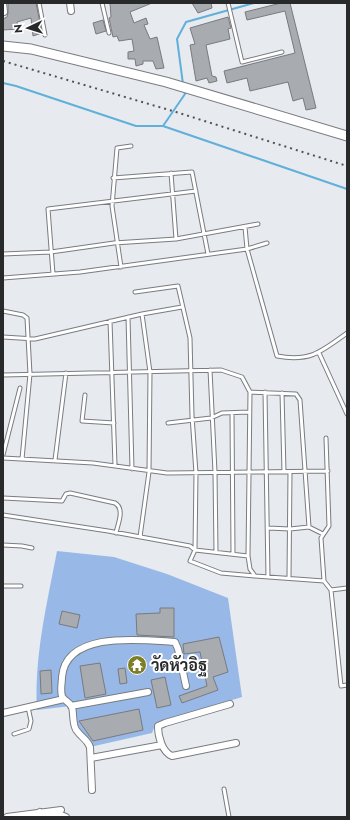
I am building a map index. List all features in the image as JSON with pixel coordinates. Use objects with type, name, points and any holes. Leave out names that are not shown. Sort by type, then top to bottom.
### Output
[{"type":"main road","points":[[3,46],[31,49],[166,82],[347,136]]},
{"type":"street","points":[[3,3],[4,12]]},
{"type":"street","points":[[70,3],[72,11]]},
{"type":"street","points":[[92,790],[91,758],[88,742],[76,730],[71,706],[64,699],[61,687],[63,667],[67,660],[79,649],[86,646],[127,639],[175,642],[178,649],[186,686]]},
{"type":"street","points":[[71,706],[148,692]]},
{"type":"street","points":[[3,713],[64,699]]},
{"type":"street","points":[[230,704],[161,725],[158,729],[162,745],[166,752],[172,756],[236,742]]},
{"type":"street","points":[[91,758],[162,745]]},
{"type":"street","points":[[7,817],[61,810]]},
{"type":"street","points":[[40,812],[47,817],[62,815],[66,817]]},
{"type":"lane","points":[[39,3],[45,35]]},
{"type":"lane","points":[[102,3],[109,33]]},
{"type":"lane","points":[[228,4],[242,62],[282,52]]},
{"type":"lane","points":[[121,266],[116,243],[112,202],[113,178],[117,148],[131,146]]},
{"type":"lane","points":[[113,178],[192,172],[208,254]]},
{"type":"lane","points":[[171,173],[176,239]]},
{"type":"lane","points":[[53,274],[50,252],[48,209],[196,191]]},
{"type":"lane","points":[[3,254],[50,252],[116,243],[176,239],[205,235],[258,224]]},
{"type":"lane","points":[[245,227],[247,249],[277,356],[294,359],[319,353],[347,333]]},
{"type":"lane","points":[[3,278],[121,266],[247,249],[267,243]]},
{"type":"lane","points":[[135,292],[178,286],[190,338],[192,420],[196,473],[195,550],[190,561],[222,573],[324,581]]},
{"type":"lane","points":[[3,337],[28,339],[55,335],[128,317],[182,307]]},
{"type":"lane","points":[[3,311],[23,315],[27,318],[30,374],[22,459]]},
{"type":"lane","points":[[140,537],[149,472],[150,372],[142,314]]},
{"type":"lane","points":[[128,317],[132,469]]},
{"type":"lane","points":[[110,321],[115,466]]},
{"type":"lane","points":[[319,353],[347,414]]},
{"type":"lane","points":[[210,370],[215,472],[216,552]]},
{"type":"lane","points":[[3,375],[221,370],[242,377],[250,392],[248,556],[250,569],[255,576]]},
{"type":"lane","points":[[55,460],[66,373]]},
{"type":"lane","points":[[20,388],[3,456],[22,459],[55,460],[115,466],[149,472],[267,473],[328,471]]},
{"type":"lane","points":[[250,392],[296,394],[300,400],[309,527]]},
{"type":"lane","points":[[265,392],[268,577]]},
{"type":"lane","points":[[282,393],[284,472]]},
{"type":"lane","points":[[85,395],[82,421],[114,422]]},
{"type":"lane","points":[[168,423],[213,417],[222,413],[249,412]]},
{"type":"lane","points":[[232,413],[233,554]]},
{"type":"lane","points":[[326,438],[329,526],[321,538],[324,581],[331,590],[341,686],[347,685]]},
{"type":"lane","points":[[289,578],[290,472]]},
{"type":"lane","points":[[3,498],[62,501],[68,493],[115,503],[118,505],[120,511],[116,533]]},
{"type":"lane","points":[[3,515],[190,546],[195,550],[248,556]]},
{"type":"lane","points":[[268,528],[290,529],[309,527],[323,534]]},
{"type":"lane","points":[[3,545],[32,548]]},
{"type":"lane","points":[[3,586],[21,586]]},
{"type":"lane","points":[[331,590],[347,588]]},
{"type":"lane","points":[[14,734],[29,729],[31,721],[28,707]]},
{"type":"lane","points":[[224,789],[229,817]]},
{"type":"shaded area","name":"วัดหัวอิฐ","points":[[57,551],[114,557],[167,574],[228,598],[242,697],[156,723],[152,733],[90,747],[75,727],[71,706],[37,710],[37,670],[39,650],[45,610]]},
{"type":"building","points":[[8,3],[36,3],[42,33],[33,36],[31,18],[17,22],[18,29],[3,30],[3,19],[7,17]]},
{"type":"building","points":[[110,3],[152,3],[130,12],[134,23],[146,18],[148,24],[144,25],[150,39],[157,37],[164,68],[156,69],[153,61],[143,61],[143,64],[136,66],[135,59],[128,59],[128,52],[134,51],[132,39],[119,41],[117,36],[113,37],[109,18],[111,17]]},
{"type":"building","points":[[192,3],[211,3],[212,8],[198,13]]},
{"type":"building","points":[[281,3],[290,3],[316,108],[306,110],[303,98],[293,101],[288,82],[250,91],[247,78],[227,83],[224,71],[295,53],[285,11],[247,20],[245,12]]},
{"type":"building","points":[[228,17],[231,28],[228,29],[230,39],[206,45],[212,76],[216,77],[217,81],[209,83],[207,78],[196,81],[190,45],[195,44],[190,28]]},
{"type":"building","points":[[103,20],[106,31],[96,34],[93,23]]},
{"type":"building","points":[[160,608],[174,608],[174,637],[137,635],[136,614],[160,613]]},
{"type":"building","points":[[62,611],[80,615],[77,628],[59,624]]},
{"type":"building","points":[[219,637],[228,672],[213,677],[218,690],[182,703],[179,696],[207,686],[200,652],[184,654],[183,644]]},
{"type":"building","points":[[100,663],[106,694],[85,698],[80,666]]},
{"type":"building","points":[[125,668],[127,683],[120,684],[118,669]]},
{"type":"building","points":[[51,670],[52,693],[41,694],[40,671]]},
{"type":"building","points":[[165,677],[171,705],[157,708],[151,680]]},
{"type":"building","points":[[139,709],[143,730],[93,741],[79,721]]},
{"type":"waterway","points":[[183,84],[177,39],[186,22],[254,3]]},
{"type":"waterway","points":[[3,83],[136,126],[163,126],[347,189]]},
{"type":"waterway","points":[[163,126],[185,94],[184,90]]},
{"type":"railway","points":[[3,61],[176,112],[347,166]]},
{"type":"place","name":"วัดหัวอิฐ","points":[[137,665]]}]
